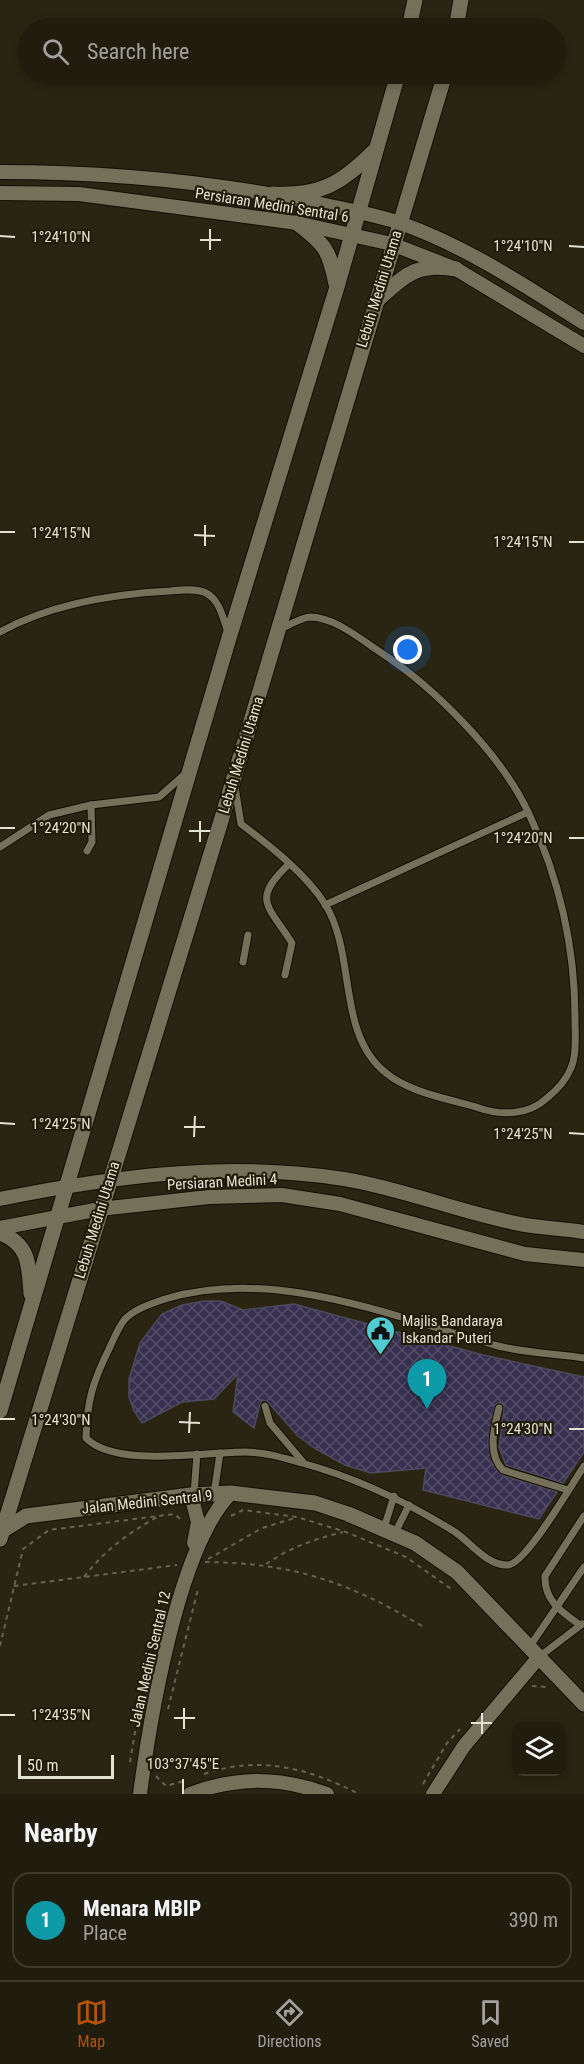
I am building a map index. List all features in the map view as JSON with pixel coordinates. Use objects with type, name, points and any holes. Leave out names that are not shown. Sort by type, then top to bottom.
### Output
[{"type":"main road","points":[[411,18],[415,0]]},
{"type":"main road","points":[[458,18],[461,0]]},
{"type":"main road","points":[[0,1411],[337,287],[395,84]]},
{"type":"main road","name":"Lebuh Medini Utama","points":[[1,1535],[279,630],[392,244],[442,84]]},
{"type":"main road","points":[[273,194],[296,195],[318,191],[340,182],[375,150]]},
{"type":"main road","points":[[297,223],[315,237],[330,254],[337,287]]},
{"type":"main road","points":[[375,302],[409,273],[424,268],[456,269]]},
{"type":"main road","points":[[0,1233],[24,1249],[28,1258],[32,1303]]},
{"type":"main road","name":"Jalan Medini Sentral 9","points":[[1,1535],[26,1516],[193,1495],[231,1493],[315,1503],[415,1543],[457,1572],[584,1704]]},
{"type":"street","name":"Persiaran Medini Sentral 6","points":[[0,172],[80,172],[273,194],[399,222],[441,240],[509,276],[584,323]]},
{"type":"street","name":"Persiaran Medini Sentral 6","points":[[0,193],[79,194],[297,223],[392,244],[456,269],[584,346]]},
{"type":"street","name":"Persiaran Medini 4","points":[[0,1199],[109,1179],[209,1170],[281,1170],[347,1180],[524,1224],[584,1232]]},
{"type":"street","name":"Persiaran Medini 4","points":[[0,1228],[100,1209],[209,1197],[282,1195],[340,1204],[525,1254],[584,1260]]},
{"type":"street","name":"Jalan Medini Sentral 12","points":[[189,1569],[209,1522],[220,1504],[231,1493]]},
{"type":"street","name":"Jalan Medini Sentral 12","points":[[140,1794],[156,1696],[189,1569],[198,1521],[193,1495]]},
{"type":"street","points":[[433,1794],[464,1746],[535,1652]]},
{"type":"street","points":[[188,1787],[237,1780],[270,1779],[300,1784],[327,1794]]},
{"type":"lane","points":[[0,632],[49,612],[94,600],[137,592],[185,590],[205,592],[213,599],[230,638]]},
{"type":"lane","points":[[234,778],[241,824],[289,864],[325,905],[348,977],[355,1027],[368,1052],[386,1073],[405,1084],[488,1111],[513,1114],[541,1105],[559,1088],[571,1068],[575,1044],[572,959],[562,907],[528,812],[501,769],[440,697],[397,663],[334,623],[309,617],[279,630]]},
{"type":"lane","points":[[0,848],[49,815],[91,805],[159,797],[191,769]]},
{"type":"lane","points":[[87,851],[92,842],[91,805]]},
{"type":"lane","points":[[325,905],[528,812]]},
{"type":"lane","points":[[285,975],[292,943],[267,905],[265,897],[270,882],[289,864]]},
{"type":"lane","points":[[243,962],[248,935]]},
{"type":"lane","points":[[584,1358],[502,1347],[345,1302],[291,1291],[227,1290],[183,1294],[144,1306],[125,1319],[93,1380],[86,1415],[86,1438],[94,1446],[135,1455],[173,1458],[220,1453],[271,1455],[304,1463],[394,1496],[457,1534],[484,1556],[506,1565],[517,1563],[530,1547],[584,1466]]},
{"type":"lane","points":[[265,1406],[270,1423],[304,1463]]},
{"type":"lane","points":[[499,1408],[493,1449],[495,1463],[503,1470],[568,1490]]},
{"type":"lane","points":[[214,1494],[220,1453]]},
{"type":"lane","points":[[193,1495],[197,1454]]},
{"type":"lane","points":[[389,1531],[394,1496]]},
{"type":"lane","points":[[389,1531],[410,1505]]},
{"type":"lane","points":[[535,1652],[582,1624],[556,1608],[545,1586],[545,1576],[584,1516]]},
{"type":"lane","points":[[535,1652],[556,1608],[584,1567]]},
{"type":"path","points":[[226,1518],[243,1510],[297,1517],[346,1532],[406,1557],[454,1591]]},
{"type":"path","points":[[0,1646],[23,1549],[49,1530],[174,1514],[183,1520],[187,1530]]},
{"type":"path","points":[[84,1577],[100,1556],[121,1537],[159,1516]]},
{"type":"path","points":[[14,1586],[84,1577],[189,1569],[262,1528],[297,1517]]},
{"type":"path","points":[[266,1565],[286,1550],[309,1541],[346,1532]]},
{"type":"path","points":[[205,1562],[208,1552]]},
{"type":"path","points":[[205,1562],[266,1565],[330,1579],[381,1601],[422,1626]]},
{"type":"path","points":[[168,1709],[199,1583]]},
{"type":"path","points":[[525,1693],[532,1686],[550,1687]]},
{"type":"path","points":[[158,1765],[156,1777],[166,1786],[188,1787]]},
{"type":"path","points":[[195,1778],[222,1768],[255,1765],[289,1767],[323,1776],[359,1794]]},
{"type":"building","points":[[221,1301],[243,1310],[294,1304],[483,1355],[584,1377],[584,1452],[563,1483],[506,1465],[499,1448],[504,1407],[500,1402],[495,1405],[488,1441],[494,1467],[501,1475],[557,1492],[539,1519],[423,1490],[426,1468],[371,1473],[345,1465],[298,1436],[267,1401],[262,1400],[260,1404],[254,1428],[233,1412],[238,1374],[214,1399],[182,1402],[142,1423],[129,1397],[129,1379],[140,1343],[162,1314],[182,1305]]},
{"type":"place","name":"Majlis Bandaraya Iskandar Puteri","points":[[381,1356]]},
{"type":"place","name":"Menara MBIP","points":[[427,1409]]}]
